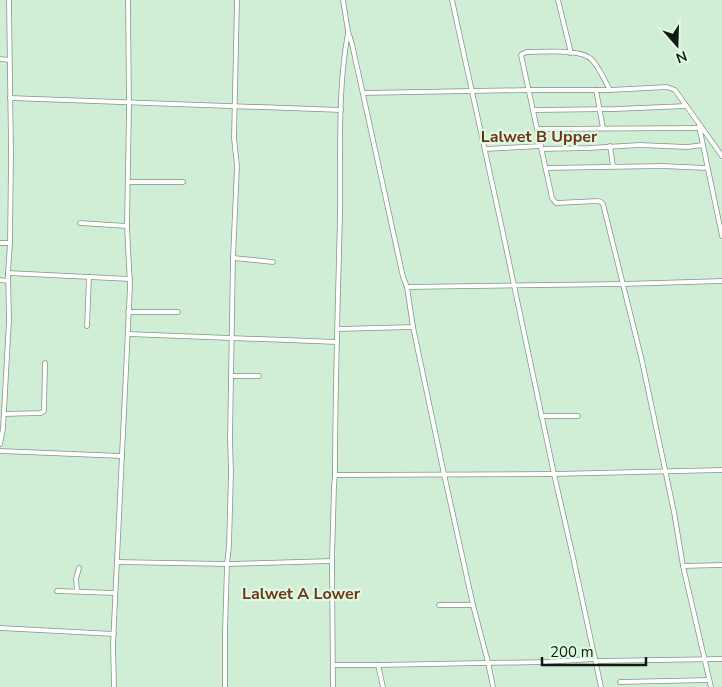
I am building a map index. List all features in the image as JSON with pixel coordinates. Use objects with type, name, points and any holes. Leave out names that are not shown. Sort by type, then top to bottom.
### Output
[{"type":"street","points":[[0,444],[4,414],[9,320],[8,273],[11,154],[8,0]]},
{"type":"street","points":[[114,687],[115,593],[130,279],[127,226],[128,0]]},
{"type":"street","points":[[225,687],[227,564],[230,536],[233,258],[237,166],[234,138],[237,0]]},
{"type":"street","points":[[343,0],[348,31],[403,277],[407,287],[413,327],[444,474],[493,687]]},
{"type":"street","points":[[452,0],[601,687]]},
{"type":"street","points":[[558,0],[570,53]]},
{"type":"street","points":[[333,687],[332,561],[341,110],[348,31]]},
{"type":"street","points":[[610,90],[592,58],[570,53],[527,52],[522,54],[521,57],[552,198],[556,203],[598,201],[603,204],[642,361],[674,512],[683,566],[711,687]]},
{"type":"street","points":[[0,60],[9,60]]},
{"type":"street","points":[[363,93],[472,90],[610,90],[667,87],[675,90],[722,156]]},
{"type":"street","points":[[596,90],[603,128]]},
{"type":"street","points":[[10,98],[341,110]]},
{"type":"street","points":[[534,110],[686,106]]},
{"type":"street","points":[[538,129],[699,126]]},
{"type":"street","points":[[699,126],[722,236]]},
{"type":"street","points":[[485,149],[589,148],[640,145],[687,147],[703,145]]},
{"type":"street","points":[[610,146],[613,166]]},
{"type":"street","points":[[546,168],[662,166],[707,168]]},
{"type":"street","points":[[128,182],[183,182]]},
{"type":"street","points":[[80,223],[127,226]]},
{"type":"street","points":[[0,243],[10,243]]},
{"type":"street","points":[[233,258],[273,262]]},
{"type":"street","points":[[8,273],[130,279]]},
{"type":"street","points":[[87,326],[89,277]]},
{"type":"street","points":[[0,280],[8,280]]},
{"type":"street","points":[[407,287],[722,281]]},
{"type":"street","points":[[128,312],[178,312]]},
{"type":"street","points":[[338,329],[413,327]]},
{"type":"street","points":[[128,334],[337,342]]},
{"type":"street","points":[[4,414],[44,412],[46,363]]},
{"type":"street","points":[[232,376],[259,376]]},
{"type":"street","points":[[541,416],[578,416]]},
{"type":"street","points":[[0,451],[122,456]]},
{"type":"street","points":[[335,475],[554,474],[722,470]]},
{"type":"street","points":[[117,562],[227,564],[332,561]]},
{"type":"street","points":[[683,566],[722,564]]},
{"type":"street","points":[[77,591],[76,579],[79,568]]},
{"type":"street","points":[[57,591],[115,593]]},
{"type":"street","points":[[439,605],[473,605]]},
{"type":"street","points":[[0,628],[114,634]]},
{"type":"street","points":[[334,665],[722,659]]},
{"type":"street","points":[[378,665],[383,687]]},
{"type":"street","points":[[620,682],[709,680]]},
{"type":"district","name":"Lalwet B Upper","points":[[539,137]]},
{"type":"district","name":"Lalwet A Lower","points":[[301,594]]}]
